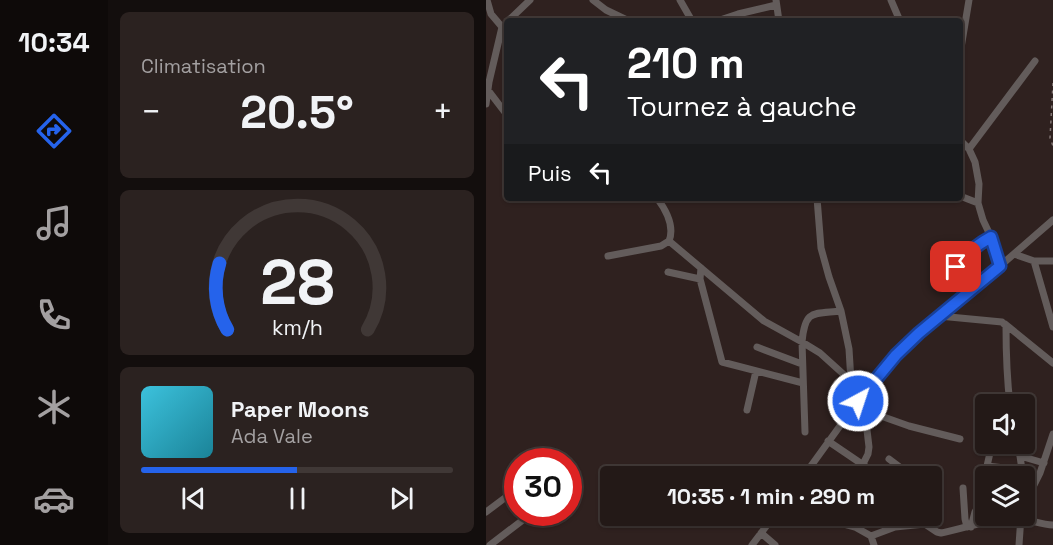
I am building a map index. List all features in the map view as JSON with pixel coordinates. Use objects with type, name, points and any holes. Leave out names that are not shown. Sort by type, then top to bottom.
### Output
[{"type":"street","points":[[487,0],[491,14],[504,23]]},
{"type":"street","points":[[512,18],[530,0]]},
{"type":"street","points":[[593,0],[606,10],[623,18]]},
{"type":"street","points":[[680,0],[690,18]]},
{"type":"street","points":[[891,0],[899,18]]},
{"type":"street","points":[[963,36],[969,0]]},
{"type":"street","points":[[727,18],[776,3],[778,18]]},
{"type":"street","points":[[486,104],[488,84],[504,31]]},
{"type":"street","points":[[969,149],[1035,61]]},
{"type":"street","points":[[488,84],[504,110]]},
{"type":"street","points":[[963,143],[969,149],[975,162],[979,184],[978,203],[982,220],[991,237],[1000,266]]},
{"type":"street","points":[[963,197],[978,203]]},
{"type":"street","points":[[608,256],[661,246],[669,241],[670,225],[664,207],[659,201]]},
{"type":"street","points":[[817,201],[820,248],[841,311],[849,349],[851,381],[864,410],[869,447],[863,464]]},
{"type":"street","points":[[811,466],[858,401],[896,355],[1053,220]]},
{"type":"street","points":[[949,272],[977,245],[991,237]]},
{"type":"street","points":[[669,241],[769,324],[820,353],[851,381]]},
{"type":"street","points":[[1014,254],[1034,261],[1053,261]]},
{"type":"street","points":[[1034,261],[1053,327]]},
{"type":"street","points":[[701,268],[700,279],[723,363],[803,383]]},
{"type":"street","points":[[668,272],[700,279]]},
{"type":"street","points":[[805,432],[802,342],[806,321],[810,316],[818,313],[841,311]]},
{"type":"street","points":[[939,316],[1002,322],[1053,363]]},
{"type":"street","points":[[1005,324],[1005,361],[1009,394]]},
{"type":"street","points":[[758,347],[802,364]]},
{"type":"street","points":[[747,410],[756,370]]},
{"type":"street","points":[[864,410],[909,426],[960,439]]},
{"type":"street","points":[[1035,483],[1053,434]]},
{"type":"street","points":[[828,441],[866,466]]},
{"type":"street","points":[[987,466],[990,454]]},
{"type":"street","points":[[1021,466],[1020,456],[1044,463]]},
{"type":"street","points":[[889,459],[898,466]]},
{"type":"street","points":[[963,488],[965,519],[969,527]]},
{"type":"street","points":[[486,512],[504,498]]},
{"type":"street","points":[[969,527],[975,512]]},
{"type":"street","points":[[1035,522],[1053,525]]},
{"type":"street","points":[[490,545],[515,526]]},
{"type":"street","points":[[752,545],[766,526]]},
{"type":"street","points":[[851,526],[871,536],[874,545]]},
{"type":"street","points":[[871,536],[895,527],[905,526]]},
{"type":"street","points":[[928,526],[941,533],[975,526]]},
{"type":"street","points":[[1019,545],[1020,526]]},
{"type":"street","points":[[761,533],[775,545]]},
{"type":"path","points":[[1053,83],[1050,138],[1053,146]]},
{"type":"route","points":[[858,401],[896,355],[919,333],[1000,266],[991,237],[965,255],[956,267]]}]
